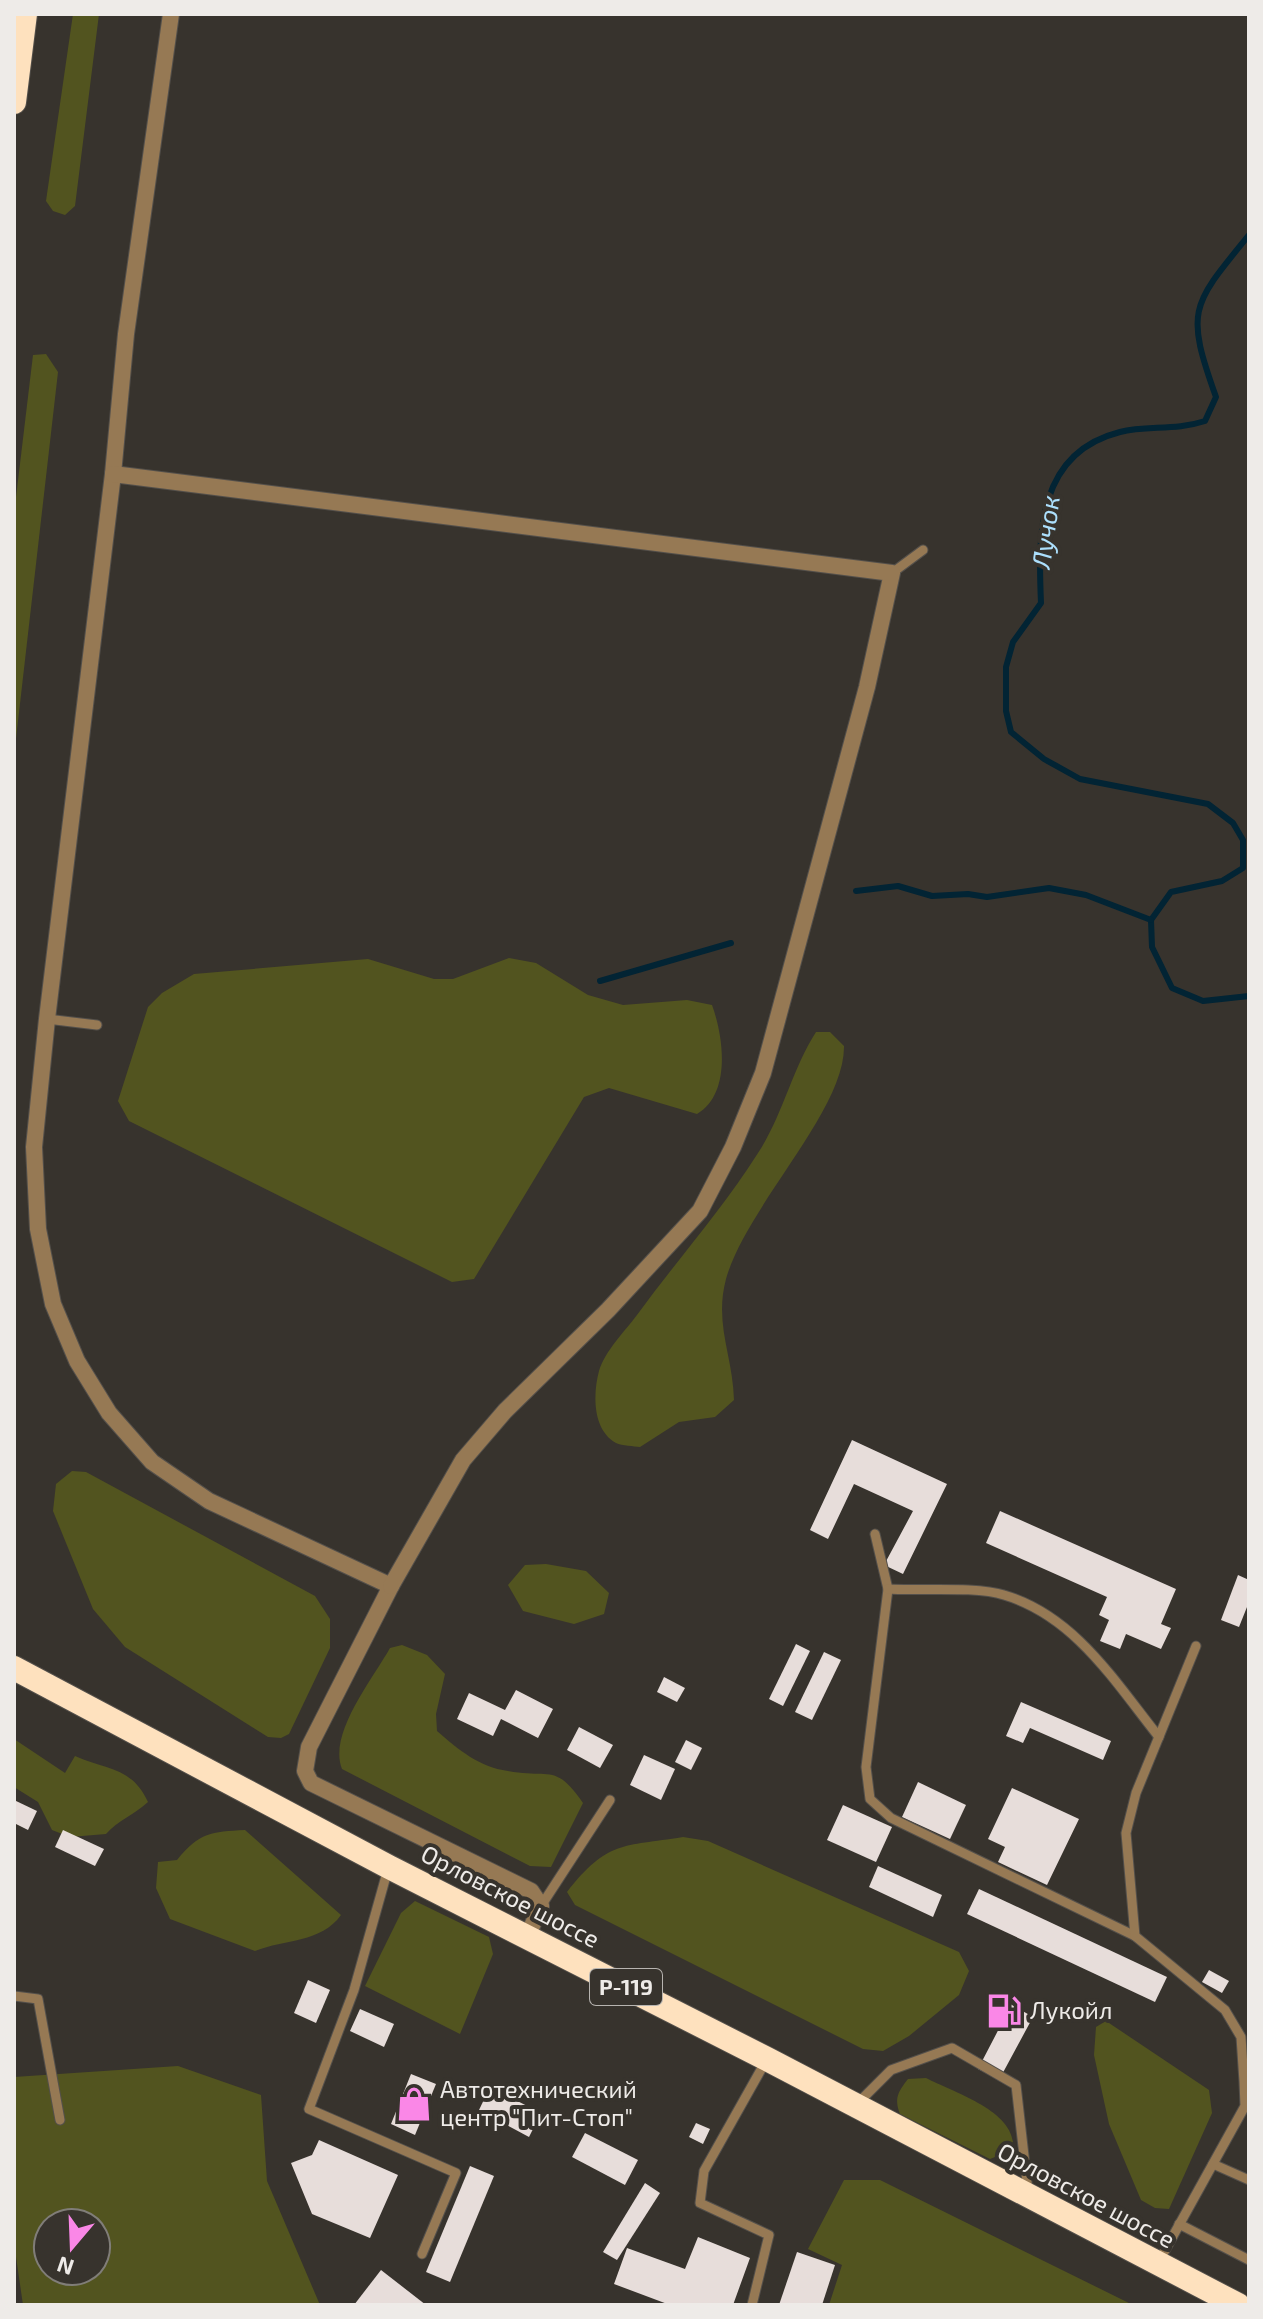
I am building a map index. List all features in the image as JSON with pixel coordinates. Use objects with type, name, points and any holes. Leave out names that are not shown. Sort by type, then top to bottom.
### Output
[{"type":"highway","points":[[14,102],[25,14]]},
{"type":"highway","name":"Орловское шоссе","points":[[14,1668],[389,1867],[767,2059],[1232,2304]]},
{"type":"street","points":[[171,14],[126,334],[113,474],[47,1019],[34,1147],[38,1229],[53,1304],[77,1361],[109,1413],[152,1462],[209,1501],[391,1586]]},
{"type":"street","points":[[113,474],[892,573],[867,687],[763,1073],[733,1147],[700,1211],[608,1310],[505,1411],[463,1460],[391,1586],[309,1747],[305,1771],[311,1783],[531,1891],[541,1906],[527,1937]]},
{"type":"lane","points":[[892,573],[923,550]]},
{"type":"lane","points":[[47,1019],[97,1025]]},
{"type":"lane","points":[[875,1534],[888,1589],[866,1767],[870,1799],[891,1818],[1135,1936],[1225,2010],[1241,2037],[1247,2105],[1156,2265]]},
{"type":"lane","points":[[888,1589],[1002,1594],[1043,1612],[1080,1639],[1159,1737]]},
{"type":"lane","points":[[1135,1936],[1126,1833],[1136,1793],[1196,1646]]},
{"type":"lane","points":[[541,1906],[610,1800]]},
{"type":"lane","points":[[389,1867],[354,1990],[309,2109],[456,2173],[422,2254]]},
{"type":"lane","points":[[14,1996],[38,1999],[60,2120]]},
{"type":"lane","points":[[855,2105],[891,2070],[952,2048],[1016,2085],[1028,2198]]},
{"type":"lane","points":[[752,2305],[769,2235],[700,2203],[704,2171],[767,2059]]},
{"type":"lane","points":[[1213,2164],[1249,2180]]},
{"type":"lane","points":[[1179,2224],[1249,2260]]},
{"type":"shaded area","points":[[73,14],[99,14],[75,206],[65,215],[53,211],[46,201]]},
{"type":"shaded area","points":[[46,354],[58,372],[14,756],[14,514],[33,355]]},
{"type":"shaded area","points":[[509,958],[536,963],[588,995],[623,1005],[687,1000],[712,1005],[720,1033],[722,1064],[715,1093],[708,1105],[697,1114],[609,1088],[584,1097],[474,1279],[452,1282],[129,1121],[118,1101],[148,1007],[162,993],[194,974],[368,959],[434,979],[453,979]]},
{"type":"shaded area","points":[[816,1032],[830,1032],[844,1046],[840,1072],[829,1100],[753,1221],[726,1279],[722,1311],[734,1400],[715,1417],[679,1422],[640,1447],[616,1443],[602,1429],[596,1410],[596,1390],[602,1364],[758,1153]]},
{"type":"shaded area","points":[[72,1471],[86,1472],[315,1596],[330,1619],[330,1648],[289,1734],[281,1738],[268,1737],[125,1647],[93,1609],[53,1511],[56,1484]]},
{"type":"shaded area","points":[[546,1564],[586,1571],[609,1593],[604,1614],[574,1624],[523,1611],[508,1585],[525,1565]]},
{"type":"shaded area","points":[[402,1645],[427,1655],[445,1674],[436,1714],[437,1731],[461,1751],[488,1766],[558,1777],[583,1803],[551,1867],[530,1866],[342,1769],[339,1755],[341,1740],[354,1707],[390,1648]]},
{"type":"shaded area","points":[[14,1739],[65,1773],[75,1756],[118,1771],[134,1782],[148,1802],[106,1834],[70,1837],[52,1830],[38,1802],[14,1787]]},
{"type":"shaded area","points":[[245,1830],[341,1915],[333,1924],[313,1936],[255,1951],[170,1919],[156,1888],[158,1862],[177,1860],[207,1835]]},
{"type":"shaded area","points":[[683,1837],[708,1841],[959,1952],[969,1971],[959,1995],[909,2036],[883,2051],[863,2049],[575,1905],[567,1892],[581,1875],[606,1854],[630,1845]]},
{"type":"shaded area","points":[[415,1901],[489,1937],[493,1954],[460,2034],[365,1986],[401,1913]]},
{"type":"shaded area","points":[[1106,2021],[1209,2090],[1212,2113],[1169,2209],[1155,2208],[1141,2200],[1109,2124],[1094,2055],[1096,2027]]},
{"type":"shaded area","points":[[178,2066],[261,2095],[267,2181],[320,2305],[23,2305],[14,2243],[14,2077]]},
{"type":"shaded area","points":[[926,2078],[978,2103],[1002,2120],[1013,2142],[1005,2153],[990,2159],[900,2114],[897,2099],[908,2079]]},
{"type":"shaded area","points":[[844,2180],[880,2180],[1133,2305],[829,2305],[842,2265],[808,2249]]},
{"type":"building","points":[[852,1440],[947,1484],[903,1574],[884,1565],[913,1511],[854,1484],[828,1539],[810,1530]]},
{"type":"building","points":[[1000,1511],[1176,1589],[1161,1624],[1171,1628],[1161,1649],[1126,1634],[1120,1649],[1100,1641],[1109,1620],[1099,1615],[1107,1597],[986,1543]]},
{"type":"building","points":[[1238,1575],[1249,1580],[1249,1602],[1239,1627],[1221,1620]]},
{"type":"building","points":[[796,1644],[810,1651],[783,1706],[769,1699]]},
{"type":"building","points":[[824,1652],[841,1660],[812,1720],[795,1712]]},
{"type":"building","points":[[664,1677],[685,1688],[677,1702],[657,1692]]},
{"type":"building","points":[[516,1690],[553,1709],[538,1738],[501,1719],[493,1736],[457,1719],[469,1693],[505,1710]]},
{"type":"building","points":[[1021,1702],[1111,1741],[1103,1760],[1030,1728],[1023,1743],[1006,1736]]},
{"type":"building","points":[[579,1727],[613,1745],[600,1768],[567,1750]]},
{"type":"building","points":[[686,1740],[702,1748],[691,1770],[675,1762]]},
{"type":"building","points":[[644,1755],[675,1769],[661,1800],[630,1785]]},
{"type":"building","points":[[918,1782],[966,1805],[950,1839],[902,1817]]},
{"type":"building","points":[[1012,1788],[1079,1819],[1047,1885],[998,1862],[1005,1847],[988,1839]]},
{"type":"building","points":[[14,1800],[37,1811],[28,1830],[14,1823]]},
{"type":"building","points":[[843,1805],[892,1827],[876,1862],[827,1840]]},
{"type":"building","points":[[63,1830],[104,1849],[95,1866],[55,1847]]},
{"type":"building","points":[[878,1866],[942,1895],[933,1917],[869,1887]]},
{"type":"building","points":[[979,1889],[1167,1977],[1155,2002],[967,1914]]},
{"type":"building","points":[[1209,1970],[1229,1981],[1222,1993],[1202,1982]]},
{"type":"building","points":[[308,1980],[330,1990],[316,2023],[294,2013]]},
{"type":"building","points":[[1005,2001],[1033,2017],[999,2080],[978,2069],[1004,2019],[998,2016]]},
{"type":"building","points":[[360,2009],[394,2024],[384,2047],[350,2031]]},
{"type":"building","points":[[411,2074],[436,2084],[415,2135],[391,2124]]},
{"type":"building","points":[[490,2087],[541,2113],[529,2137],[479,2110]]},
{"type":"building","points":[[696,2123],[710,2129],[703,2144],[689,2137]]},
{"type":"building","points":[[585,2133],[638,2160],[625,2185],[572,2157]]},
{"type":"building","points":[[319,2140],[398,2175],[370,2238],[312,2214],[291,2163],[312,2155]]},
{"type":"building","points":[[470,2166],[494,2176],[450,2282],[426,2272]]},
{"type":"building","points":[[645,2183],[660,2193],[617,2260],[603,2252]]},
{"type":"building","points":[[698,2237],[750,2258],[733,2305],[670,2305],[614,2284],[627,2248],[685,2269]]},
{"type":"building","points":[[797,2252],[835,2265],[822,2305],[779,2305]]},
{"type":"building","points":[[381,2270],[426,2305],[354,2305]]},
{"type":"waterway","name":"Лучок","points":[[1249,235],[1215,278],[1199,310],[1200,345],[1216,397],[1205,421],[1120,432],[1093,443],[1072,458],[1058,477],[1048,500],[1040,550],[1041,603],[1013,642],[1006,667],[1006,711],[1011,732],[1044,759],[1080,779],[1208,804],[1233,823],[1243,840],[1243,868],[1222,881],[1171,892],[1151,920],[1152,947],[1172,988],[1203,1001],[1249,996]]},
{"type":"waterway","points":[[856,891],[898,886],[932,896],[968,894],[987,897],[1049,888],[1086,895],[1151,920]]},
{"type":"waterway","points":[[600,981],[731,943]]},
{"type":"place","name":"Лукойл","points":[[1004,2011]]},
{"type":"place","name":"Автотехнический центр \"Пит-Стоп\"","points":[[414,2104]]}]
